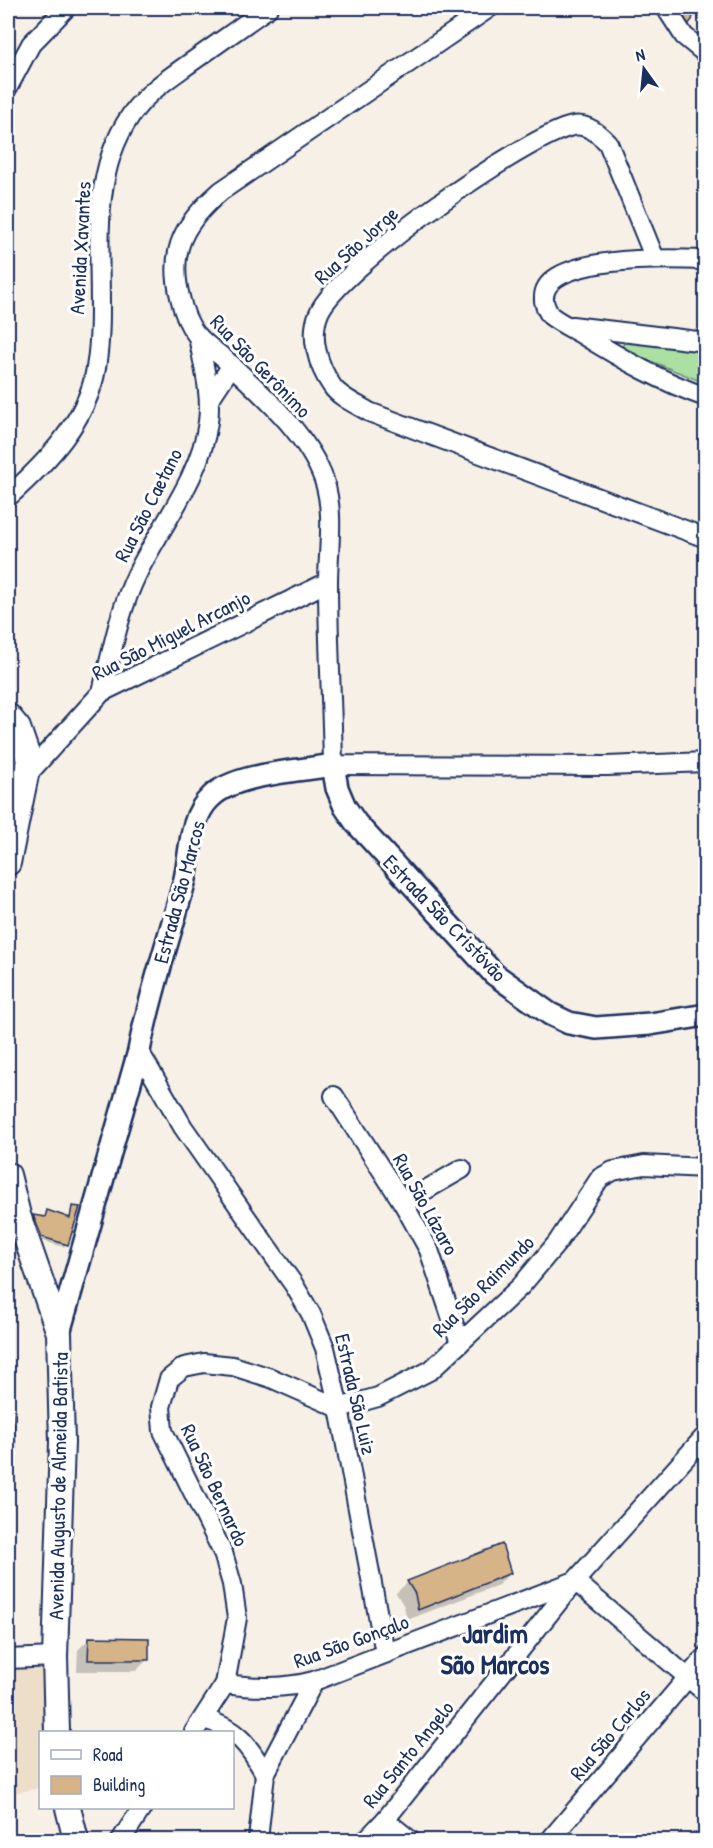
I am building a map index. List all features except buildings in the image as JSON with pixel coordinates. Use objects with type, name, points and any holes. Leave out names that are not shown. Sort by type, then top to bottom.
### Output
[{"type":"main road","points":[[8,716],[18,728],[29,760],[8,863]]},
{"type":"main road","name":"Avenida Augusto de Almeida Batista","points":[[8,1175],[59,1333],[62,1442],[55,1657],[57,1731]]},
{"type":"main road","points":[[68,1809],[76,1840]]},
{"type":"street","points":[[8,87],[31,44],[66,8]]},
{"type":"street","name":"Avenida Xavantes","points":[[8,497],[34,473],[69,432],[84,405],[96,369],[103,195],[108,165],[118,139],[137,107],[162,84],[268,8]]},
{"type":"street","name":"Rua São Gerônimo","points":[[333,765],[328,582],[330,502],[323,478],[295,431],[232,365],[198,336],[186,320],[176,282],[175,260],[183,233],[199,210],[221,191],[489,8]]},
{"type":"street","points":[[666,8],[684,36],[705,54]]},
{"type":"street","name":"Rua São Jorge","points":[[655,259],[608,143],[596,131],[577,125],[554,130],[480,176],[389,239],[327,299],[318,314],[315,343],[333,388],[369,412],[705,538]]},
{"type":"street","points":[[705,260],[617,261],[559,274],[547,285],[543,299],[550,315],[664,381],[705,397]]},
{"type":"street","points":[[568,325],[705,342]]},
{"type":"street","name":"Rua São Caetano","points":[[102,692],[120,618],[137,576],[196,465],[208,422],[209,400],[198,336]]},
{"type":"street","points":[[209,400],[232,365]]},
{"type":"street","name":"Rua São Miguel Arcanjo","points":[[26,776],[102,692],[328,582]]},
{"type":"street","name":"Estrada São Marcos","points":[[59,1333],[139,1051],[148,1004],[185,877],[197,817],[210,797],[227,785],[333,765],[607,766],[705,762]]},
{"type":"street","name":"Estrada São Cristóvão","points":[[333,765],[337,788],[345,807],[356,823],[494,974],[550,1014],[569,1023],[596,1028],[650,1024],[705,1015]]},
{"type":"street","name":"Estrada São Luiz","points":[[139,1051],[183,1127],[294,1285],[311,1314],[325,1348],[339,1408],[385,1653]]},
{"type":"street","name":"Rua São Lázaro","points":[[334,1096],[403,1203],[437,1269],[460,1343]]},
{"type":"street","name":"Rua São Raimundo","points":[[339,1408],[403,1387],[431,1370],[521,1286],[557,1243],[600,1178],[613,1171],[644,1165],[705,1168]]},
{"type":"street","points":[[403,1203],[462,1168]]},
{"type":"street","name":"Rua São Bernardo","points":[[225,1684],[237,1617],[232,1584],[223,1553],[163,1431],[161,1407],[169,1379],[184,1367],[204,1363],[233,1366],[271,1378],[339,1408]]},
{"type":"street","name":"Rua São Gonçalo","points":[[225,1684],[273,1688],[314,1681],[575,1581],[705,1435]]},
{"type":"street","points":[[575,1581],[705,1693]]},
{"type":"street","name":"Rua Santo Angelo","points":[[366,1840],[385,1820],[575,1581]]},
{"type":"street","name":"Rua São Carlos","points":[[550,1840],[705,1656]]},
{"type":"street","points":[[8,1659],[55,1657]]},
{"type":"street","points":[[258,1840],[265,1774],[314,1681]]},
{"type":"street","points":[[199,1726],[225,1684]]},
{"type":"street","points":[[199,1726],[221,1724],[232,1731]]},
{"type":"street","points":[[234,1732],[252,1750],[265,1774]]},
{"type":"street","points":[[121,1840],[141,1809]]},
{"type":"street","points":[[385,1820],[410,1840]]},
{"type":"shaded area","points":[[47,1665],[44,1731],[39,1731],[39,1788],[8,1794],[8,1669]]},
{"type":"green space","points":[[653,340],[705,347],[705,383],[621,349],[624,343]]},
{"type":"district","name":"Jardim São Marcos","points":[[495,1648]]}]
